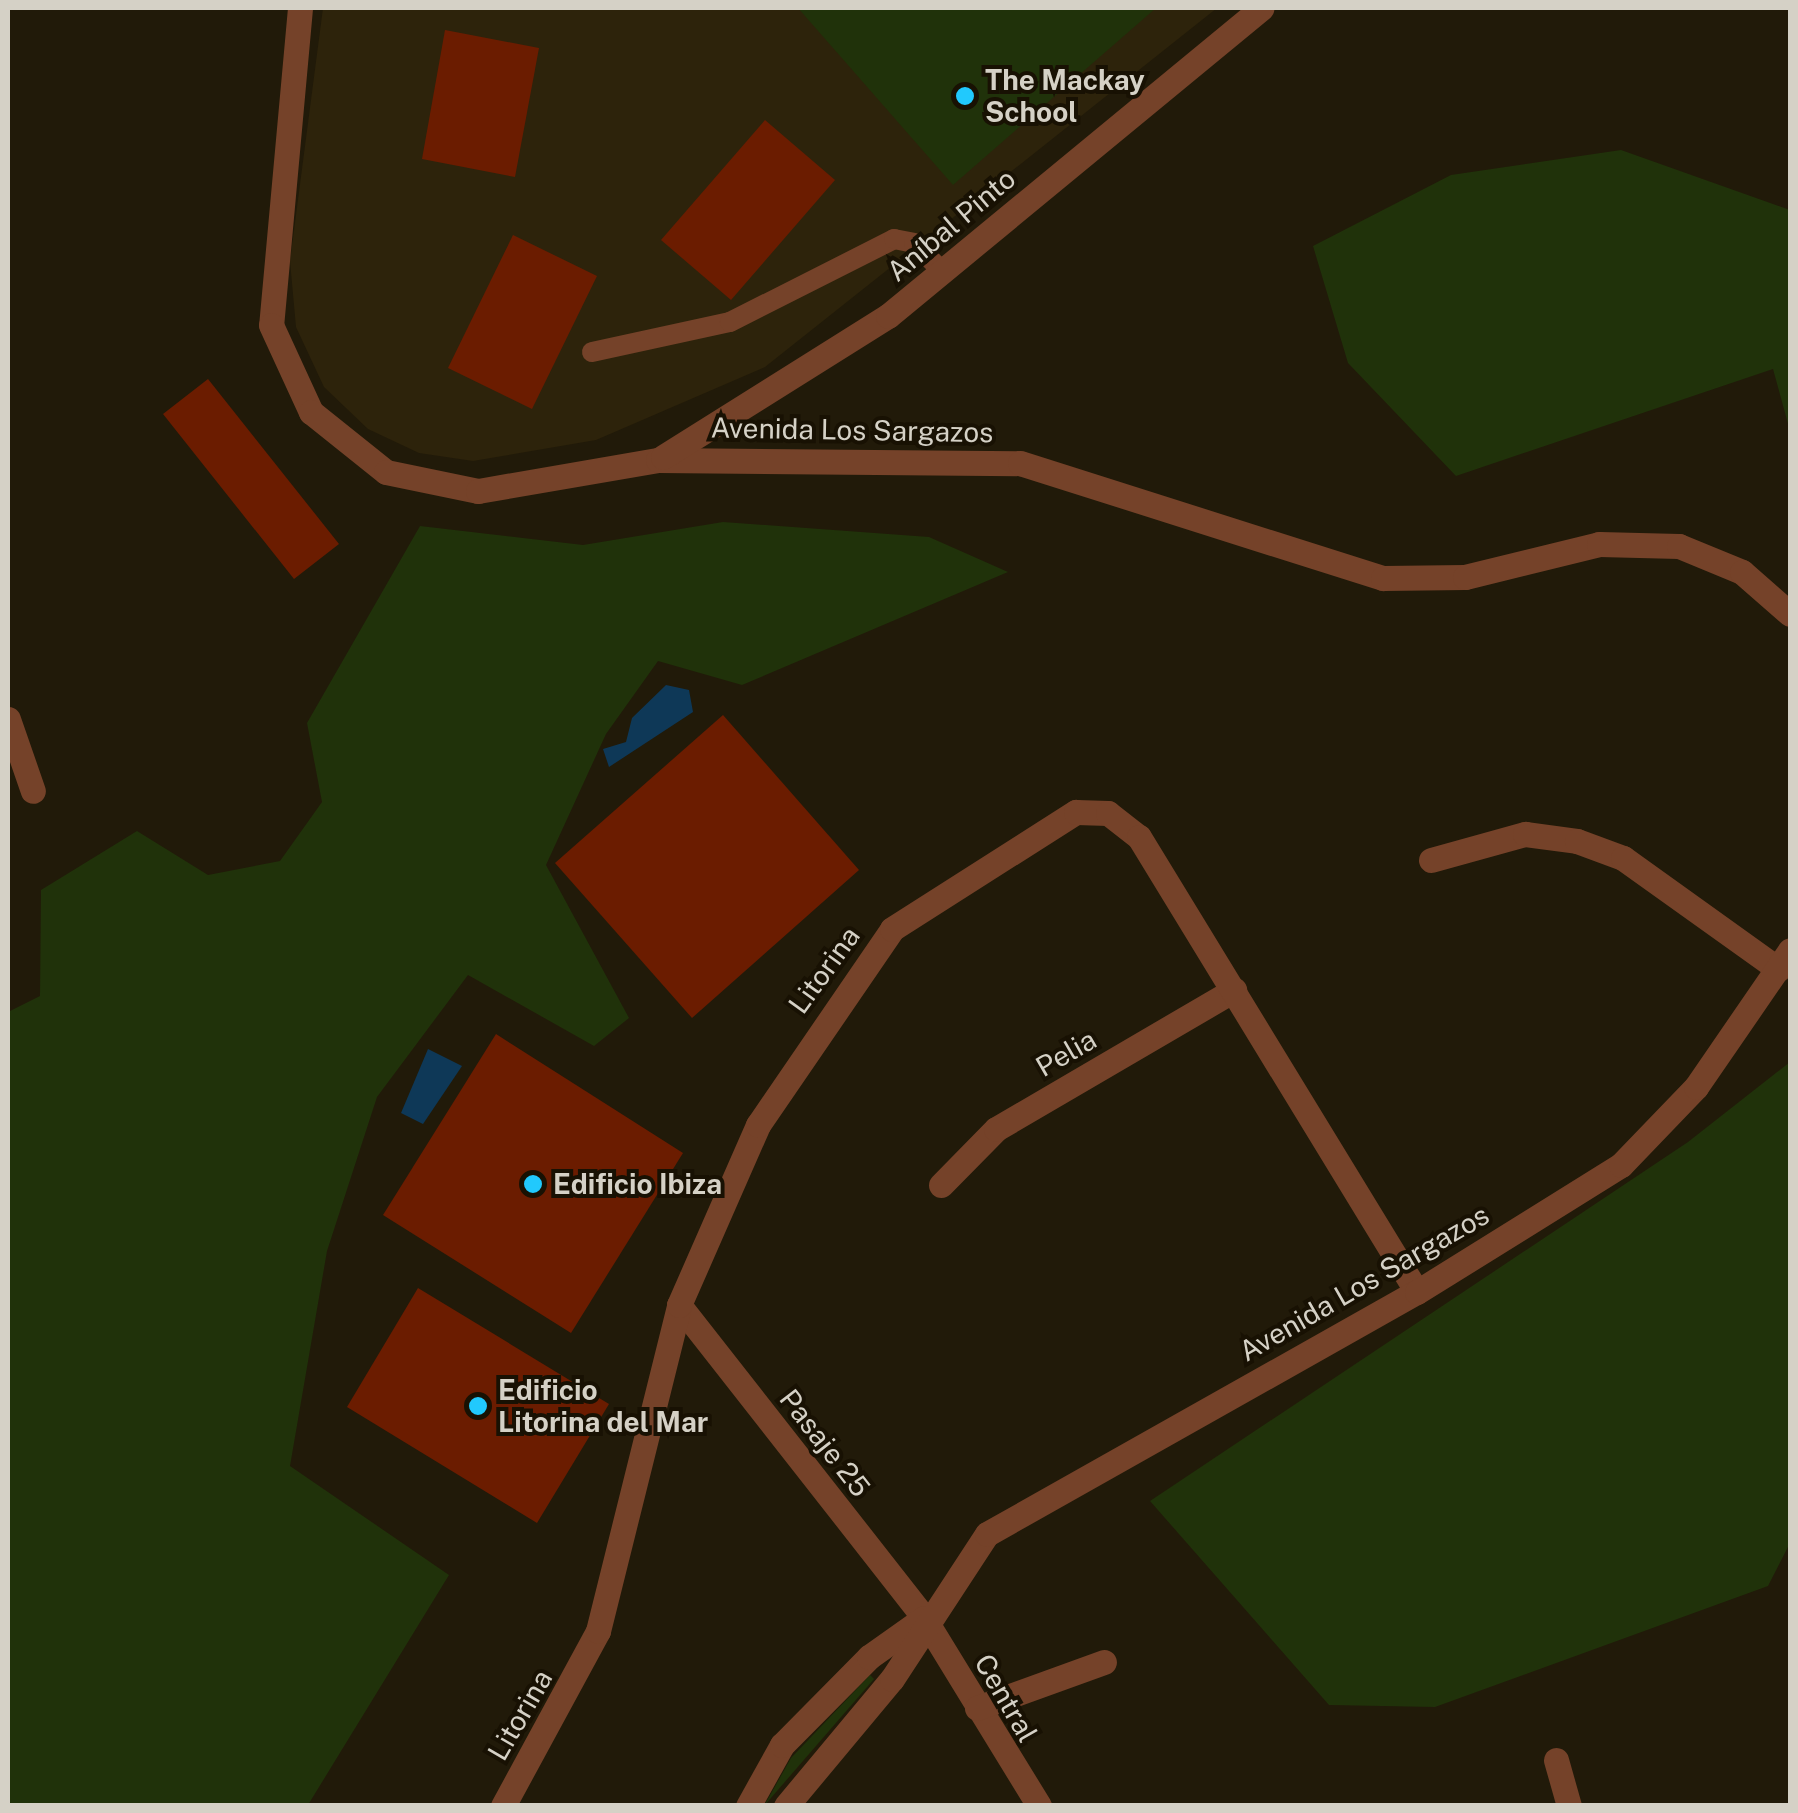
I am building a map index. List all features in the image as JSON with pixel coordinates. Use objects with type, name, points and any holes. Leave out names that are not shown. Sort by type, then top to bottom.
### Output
[{"type":"street","name":"Avenida Los Sargazos","points":[[300,8],[268,293],[280,356],[311,412],[358,456],[446,490],[658,460],[1020,463],[1420,582],[1647,540],[1718,559],[1790,614]]},
{"type":"street","name":"Aníbal Pinto","points":[[658,460],[818,366],[942,271],[1261,8]]},
{"type":"street","points":[[8,719],[32,791]]},
{"type":"street","name":"Litorina","points":[[502,1806],[598,1632],[679,1305],[758,1124],[863,961],[929,900],[1076,812],[1108,813],[1139,837],[1416,1292]]},
{"type":"street","points":[[1431,860],[1525,834],[1577,840],[1623,858],[1784,959]]},
{"type":"street","name":"Avenida Los Sargazos","points":[[786,1806],[892,1680],[924,1618],[987,1534],[1025,1506],[1416,1292],[1621,1165],[1665,1126],[1784,959]]},
{"type":"street","name":"Pelia","points":[[941,1185],[996,1129],[1234,990]]},
{"type":"street","name":"Pasaje 25","points":[[679,1305],[924,1618]]},
{"type":"street","name":"Avenida Los Sargazos","points":[[748,1806],[782,1745],[869,1657],[924,1618]]},
{"type":"street","name":"Central","points":[[924,1618],[1039,1806]]},
{"type":"street","points":[[978,1708],[1104,1662]]},
{"type":"street","points":[[1556,1760],[1569,1806]]},
{"type":"lane","points":[[592,352],[730,322],[894,239],[914,243],[942,271]]},
{"type":"shaded area","name":"The Mackay School","points":[[323,8],[1217,8],[765,367],[596,440],[473,461],[419,453],[368,429],[324,387],[296,327],[290,261]]},
{"type":"green space","name":"The Mackay School","points":[[798,8],[1156,8],[953,185]]},
{"type":"green space","points":[[1621,150],[1790,210],[1790,431],[1773,369],[1456,476],[1348,363],[1313,246],[1451,175]]},
{"type":"green space","points":[[723,522],[929,537],[1008,572],[742,685],[658,661],[606,734],[546,865],[629,1018],[594,1046],[468,975],[377,1097],[327,1251],[290,1466],[449,1575],[308,1805],[8,1805],[8,1012],[40,996],[41,890],[137,831],[208,875],[280,861],[322,802],[307,723],[420,526],[583,545]]},
{"type":"green space","points":[[1790,1062],[1790,1543],[1768,1586],[1435,1707],[1329,1705],[1150,1501],[1688,1142]]},
{"type":"green space","points":[[870,1675],[874,1679],[764,1806],[791,1758]]},
{"type":"water","points":[[666,685],[689,690],[693,712],[609,767],[603,749],[626,742],[632,718]]},
{"type":"water","points":[[428,1049],[462,1066],[423,1124],[401,1113]]},
{"type":"building","points":[[445,30],[539,48],[515,177],[422,159]]},
{"type":"building","points":[[765,120],[835,180],[731,300],[661,240]]},
{"type":"building","points":[[513,235],[597,276],[532,409],[448,368]]},
{"type":"building","points":[[208,379],[339,544],[294,579],[163,414]]},
{"type":"building","points":[[723,715],[859,870],[692,1018],[555,863]]},
{"type":"building","name":"Edificio Ibiza","points":[[496,1034],[683,1153],[571,1333],[383,1215]]},
{"type":"building","name":"Edificio Litorina del Mar","points":[[418,1288],[609,1404],[537,1523],[347,1407]]},
{"type":"place","name":"The Mackay School","points":[[965,96]]},
{"type":"place","name":"Edificio Ibiza","points":[[533,1184]]},
{"type":"place","name":"Edificio Litorina del Mar","points":[[478,1406]]}]
